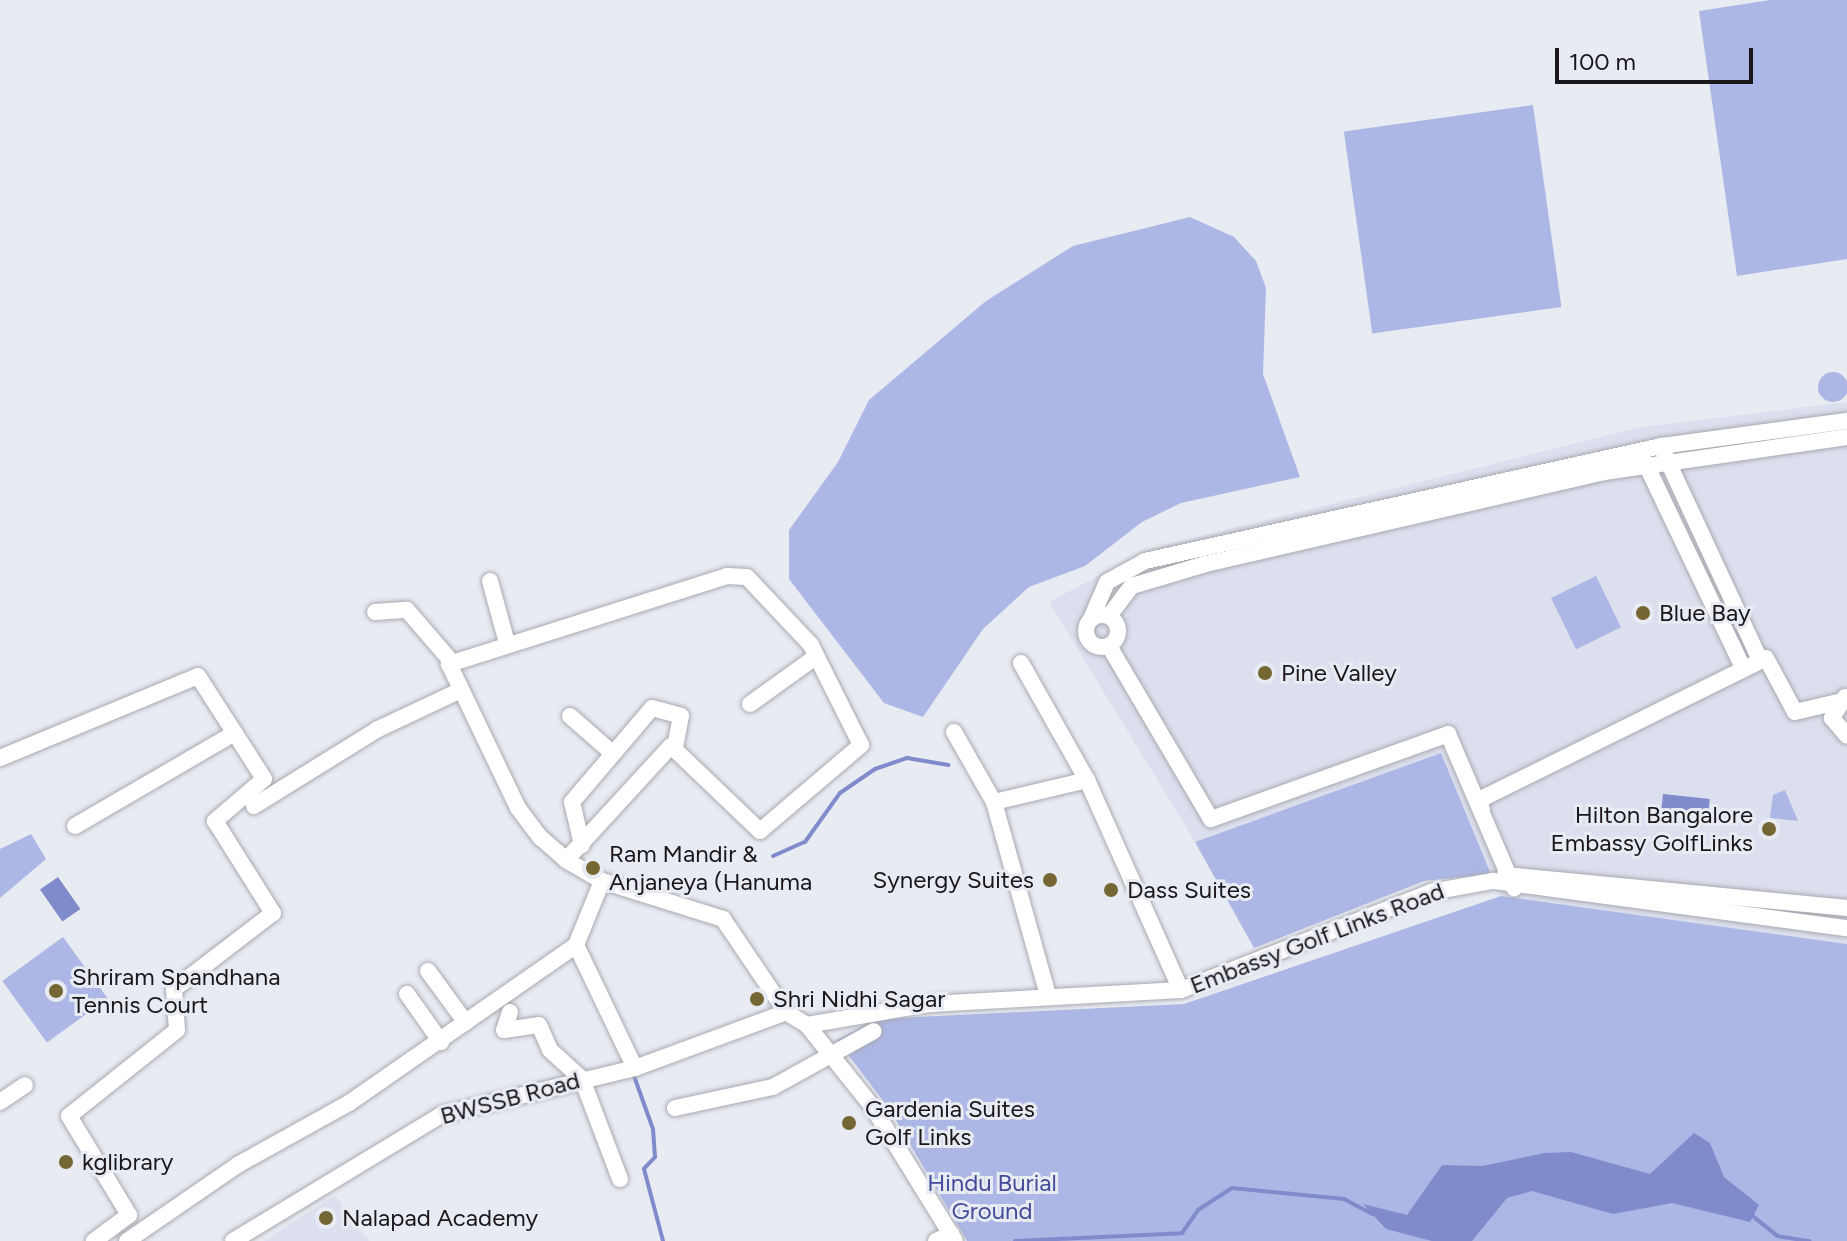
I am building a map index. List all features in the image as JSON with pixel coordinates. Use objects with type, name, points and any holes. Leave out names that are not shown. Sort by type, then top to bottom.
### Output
[{"type":"street","points":[[1091,619],[1109,616],[1123,593],[1153,577],[1663,453],[1847,421]]},
{"type":"street","points":[[1663,453],[1847,437]]},
{"type":"street","points":[[1663,453],[1760,660]]},
{"type":"street","points":[[1643,458],[1145,561],[1107,582],[1091,619],[1090,642],[1109,646],[1211,819],[1448,734],[1479,800],[1505,879],[1751,894],[1847,908]]},
{"type":"street","points":[[1643,458],[1743,668]]},
{"type":"street","points":[[451,661],[738,575],[790,622],[814,658],[861,745],[760,831],[675,747]]},
{"type":"street","points":[[490,581],[507,643]]},
{"type":"street","points":[[375,612],[407,610],[451,661],[461,690],[518,808],[566,860],[602,881],[723,919],[786,1012],[807,1025],[829,1051],[947,1239]]},
{"type":"street","points":[[1109,616],[1118,628],[1109,646]]},
{"type":"street","points":[[750,704],[814,658]]},
{"type":"street","points":[[1479,800],[1760,660],[1770,660],[1795,712],[1842,700]]},
{"type":"street","points":[[1021,663],[1087,780],[1181,990]]},
{"type":"street","points":[[0,758],[198,676],[264,780],[215,823],[273,913],[174,989],[175,1032],[69,1116],[129,1215],[94,1241]]},
{"type":"street","points":[[254,806],[378,729],[461,690]]},
{"type":"street","points":[[1842,700],[1834,726],[1847,736]]},
{"type":"street","points":[[582,845],[572,802],[611,752],[660,706],[684,724],[675,747]]},
{"type":"street","points":[[570,716],[611,752]]},
{"type":"street","points":[[954,732],[994,802],[1048,996]]},
{"type":"street","points":[[75,826],[235,733]]},
{"type":"street","points":[[566,860],[664,749],[675,747]]},
{"type":"street","points":[[994,802],[1087,780]]},
{"type":"street","name":"Embassy Golf Links Road","points":[[807,1025],[888,1008],[1181,990],[1431,892],[1505,879],[1847,928]]},
{"type":"street","points":[[127,1241],[441,1042],[576,945],[602,881]]},
{"type":"street","points":[[1750,915],[1751,894]]},
{"type":"street","points":[[576,945],[635,1068]]},
{"type":"street","points":[[428,971],[466,1023]]},
{"type":"street","points":[[407,994],[441,1042]]},
{"type":"street","points":[[510,1012],[504,1030],[539,1025],[550,1050],[582,1079],[620,1179]]},
{"type":"street","name":"BWSSB Road","points":[[233,1241],[424,1122],[582,1079],[635,1068],[786,1012]]},
{"type":"street","points":[[675,1108],[773,1087],[829,1051],[874,1031]]},
{"type":"street","points":[[0,1102],[25,1085]]},
{"type":"shaded area","points":[[1847,402],[1847,944],[1501,896],[1441,753],[1195,842],[1049,602],[1149,549],[1642,427]]},
{"type":"shaded area","points":[[1663,794],[1710,799],[1708,813],[1662,808]]},
{"type":"shaded area","points":[[58,877],[80,909],[62,922],[40,890]]},
{"type":"shaded area","points":[[1694,1133],[1710,1143],[1724,1177],[1759,1205],[1750,1222],[1672,1203],[1613,1214],[1532,1191],[1507,1198],[1472,1241],[1432,1241],[1386,1229],[1363,1204],[1407,1215],[1442,1165],[1482,1166],[1545,1153],[1571,1152],[1650,1174]]},
{"type":"shaded area","name":"Nalapad Academy","points":[[335,1195],[369,1241],[264,1241]]},
{"type":"green space","points":[[1770,0],[1847,0],[1847,259],[1737,276],[1699,11]]},
{"type":"green space","points":[[1533,105],[1561,307],[1372,334],[1344,132]]},
{"type":"green space","points":[[1190,217],[1234,237],[1256,261],[1266,288],[1263,374],[1300,477],[1181,503],[1142,522],[1085,566],[1029,587],[983,629],[923,717],[884,703],[789,579],[789,530],[838,462],[869,400],[986,301],[1073,246]]},
{"type":"green space","points":[[1833,372],[1844,376],[1848,387],[1844,398],[1833,402],[1822,398],[1818,387],[1822,376]]},
{"type":"green space","points":[[1596,576],[1621,627],[1576,649],[1551,598]]},
{"type":"green space","points":[[1441,753],[1491,874],[1424,881],[1254,948],[1195,842]]},
{"type":"green space","points":[[1785,790],[1798,821],[1770,818],[1773,795]]},
{"type":"green space","points":[[31,834],[46,859],[0,898],[0,849]]},
{"type":"green space","name":"Hindu Burial Ground","points":[[1501,896],[1847,944],[1847,1241],[967,1241],[890,1110],[837,1040],[877,1019],[1184,1004]]},
{"type":"green space","name":"Shriram Spandhana Tennis Court","points":[[63,937],[108,998],[47,1043],[2,981]]},
{"type":"waterway","points":[[773,856],[805,842],[840,793],[875,769],[907,758],[948,765]]},
{"type":"waterway","points":[[634,1076],[653,1129],[655,1157],[644,1169],[663,1241]]},
{"type":"waterway","points":[[1015,1241],[1182,1233],[1198,1210],[1232,1188],[1344,1199],[1372,1214]]},
{"type":"waterway","points":[[1749,1213],[1777,1236],[1810,1241]]},
{"type":"place","name":"Blue Bay","points":[[1643,613]]},
{"type":"place","name":"Pine Valley","points":[[1265,673]]},
{"type":"place","name":"Hilton Bangalore Embassy GolfLinks","points":[[1769,829]]},
{"type":"place","name":"Ram Mandir & Anjaneya (Hanuma","points":[[593,868]]},
{"type":"place","name":"Synergy Suites","points":[[1050,880]]},
{"type":"place","name":"Dass Suites","points":[[1111,890]]},
{"type":"place","name":"Shriram Spandhana Tennis Court","points":[[56,991]]},
{"type":"place","name":"Shri Nidhi Sagar","points":[[757,999]]},
{"type":"place","name":"Gardenia Suites Golf Links","points":[[849,1123]]},
{"type":"place","name":"kglibrary","points":[[66,1162]]},
{"type":"place","name":"Nalapad Academy","points":[[326,1218]]}]
